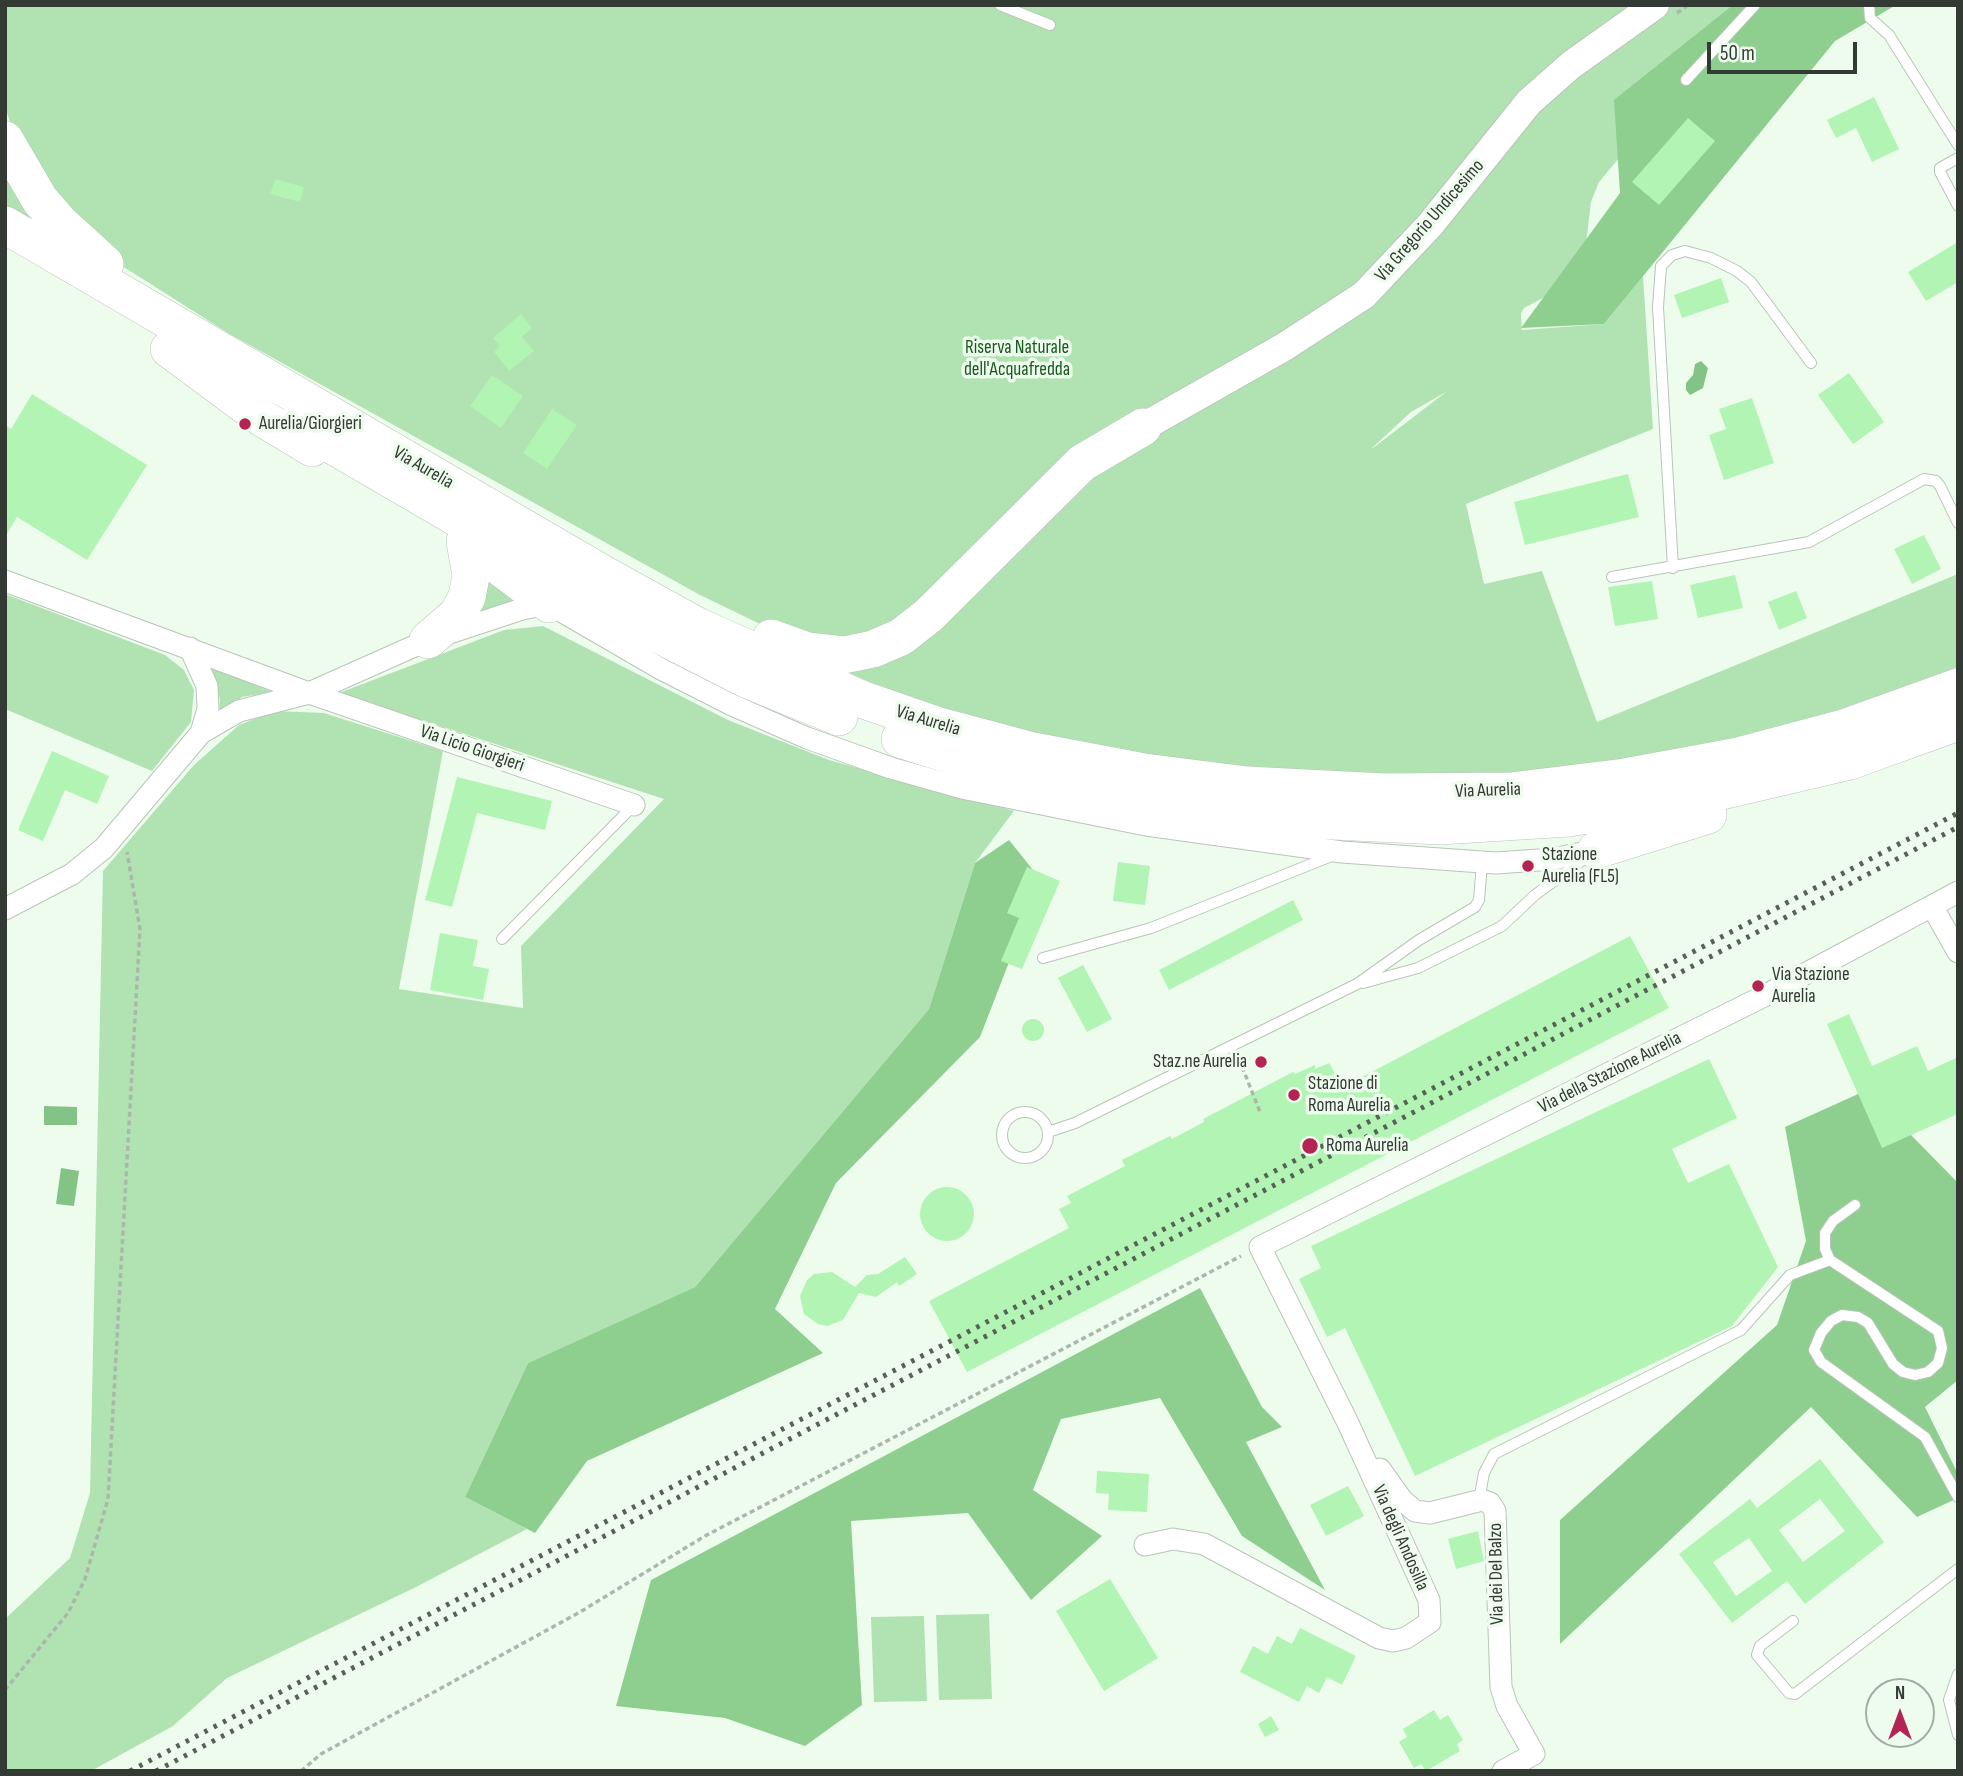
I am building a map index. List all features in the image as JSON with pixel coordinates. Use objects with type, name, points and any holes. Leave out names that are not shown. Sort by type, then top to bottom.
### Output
[{"type":"highway","points":[[5,140],[40,200],[83,245],[125,279],[279,384]]},
{"type":"highway","name":"Via Aurelia","points":[[5,225],[697,626],[861,699],[936,725],[1021,748],[1180,777],[1307,789],[1384,792],[1511,791],[1565,786],[1690,766],[1786,744],[1899,710],[1958,687]]},
{"type":"highway","name":"Via Aurelia","points":[[5,254],[624,616],[722,668],[881,733],[1026,778],[1131,800],[1215,813],[1440,826],[1555,819],[1654,806],[1850,761],[1958,722]]},
{"type":"highway","points":[[169,349],[262,418],[466,541],[549,604]]},
{"type":"highway","points":[[492,508],[579,540],[728,618],[781,642],[818,653],[856,654],[886,645],[913,628],[1082,463],[1143,427]]},
{"type":"highway","points":[[428,640],[457,615],[467,597],[471,576],[466,541]]},
{"type":"highway","points":[[1597,850],[1758,799],[1850,761]]},
{"type":"street","name":"Via Gregorio Undicesimo","points":[[1143,427],[1284,347],[1364,295],[1430,225],[1529,102],[1583,55],[1656,5]]},
{"type":"street","name":"Via Licio Giorgieri","points":[[5,581],[309,693],[634,805]]},
{"type":"street","points":[[5,909],[72,874],[123,828],[201,733],[246,709],[309,693],[428,640],[522,609],[549,604],[732,705],[807,738],[891,768],[993,796],[1146,825],[1342,852],[1482,863],[1546,860],[1597,850]]},
{"type":"street","points":[[190,648],[207,686],[208,709],[201,733]]},
{"type":"street","name":"Via della Stazione Aurelia","points":[[1260,1247],[1751,1002],[1958,892]]},
{"type":"street","points":[[1932,906],[1958,952]]},
{"type":"street","name":"Via degli Andosilla","points":[[1145,1545],[1173,1539],[1204,1544],[1371,1635],[1393,1641],[1412,1636],[1430,1622],[1429,1600],[1347,1421],[1260,1247]]},
{"type":"street","name":"Via dei Del Balzo","points":[[1347,1421],[1402,1500],[1415,1511],[1430,1513],[1479,1500],[1492,1505],[1497,1517],[1501,1687],[1507,1706],[1534,1754],[1503,1771]]},
{"type":"lane","points":[[1000,5],[1050,25]]},
{"type":"lane","points":[[1686,80],[1755,5]]},
{"type":"lane","points":[[1869,5],[1870,18],[1889,35],[1958,145]]},
{"type":"lane","points":[[1958,158],[1940,168],[1958,206]]},
{"type":"lane","points":[[1673,568],[1658,307],[1661,266],[1672,255],[1685,251],[1711,258],[1737,271],[1751,282],[1811,363]]},
{"type":"lane","points":[[1612,577],[1810,542],[1924,479],[1936,481],[1940,486],[1958,523]]},
{"type":"lane","points":[[502,939],[634,805]]},
{"type":"lane","points":[[1357,984],[1418,968],[1502,926],[1535,895],[1597,850]]},
{"type":"lane","points":[[1043,958],[1151,928],[1342,852]]},
{"type":"lane","points":[[1048,1132],[1075,1123],[1357,984],[1419,940],[1475,907],[1479,900],[1482,863]]},
{"type":"lane","points":[[1024,1112],[1039,1117],[1048,1132],[1043,1149],[1027,1158],[1012,1154],[1002,1141],[1004,1124],[1024,1112]]},
{"type":"lane","points":[[1855,1205],[1833,1221],[1825,1233],[1825,1249],[1830,1260],[1938,1332],[1942,1348],[1938,1363],[1928,1373],[1914,1375],[1903,1372],[1894,1364],[1868,1324],[1858,1317],[1842,1315],[1831,1321],[1821,1332],[1814,1350],[1821,1362],[1925,1437],[1958,1497]]},
{"type":"lane","points":[[1479,1500],[1484,1473],[1494,1454],[1741,1331],[1790,1275],[1830,1260]]},
{"type":"lane","points":[[1793,1621],[1760,1646],[1757,1655],[1789,1693],[1795,1694],[1958,1569]]},
{"type":"lane","points":[[1958,1674],[1949,1700],[1958,1735]]},
{"type":"path","points":[[5,1690],[68,1613],[85,1579],[108,1499],[140,929],[123,828]]},
{"type":"path","points":[[1234,1045],[1260,1112]]},
{"type":"path","points":[[301,1771],[321,1754],[580,1612],[705,1536],[1150,1301],[1260,1247]]},
{"type":"green space","name":"Riserva Naturale dell'Acquafredda","points":[[5,5],[1746,5],[1599,182],[1591,202],[1586,243],[1547,296],[1524,308],[1521,313],[1522,330],[1604,324],[1643,276],[1653,429],[1466,504],[1484,584],[1542,571],[1597,722],[1958,574],[1958,667],[1815,721],[1627,760],[1468,777],[1254,770],[1082,745],[950,714],[841,671],[785,636],[700,595],[228,333],[119,264],[87,236],[13,132],[5,106]],"holes":[[[1446,392],[1373,448],[1411,412]]]},
{"type":"green space","points":[[5,173],[51,234],[5,208]]},
{"type":"green space","points":[[484,569],[531,599],[472,615]]},
{"type":"green space","points":[[5,594],[165,655],[184,670],[194,690],[191,722],[152,771],[5,709]]},
{"type":"green space","points":[[543,626],[728,720],[829,760],[1014,811],[975,863],[929,1009],[695,1287],[528,1363],[465,1497],[527,1529],[416,1587],[227,1678],[173,1726],[91,1771],[5,1771],[5,1619],[70,1558],[90,1493],[103,871],[194,765],[239,725],[275,711],[324,713],[443,751],[399,989],[523,1008],[521,946],[664,799],[339,693],[504,630]]},
{"type":"green space","points":[[211,667],[272,692],[242,697],[219,716],[220,699]]},
{"type":"green space","points":[[989,1614],[992,1699],[939,1700],[936,1615]]},
{"type":"green space","points":[[924,1616],[927,1701],[874,1702],[871,1617]]},
{"type":"shaded area","points":[[1733,5],[1896,5],[1835,41],[1604,324],[1521,328],[1620,193],[1614,100]]},
{"type":"shaded area","points":[[1701,361],[1708,368],[1703,388],[1690,395],[1686,390],[1686,383],[1693,375],[1695,364]]},
{"type":"shaded area","points":[[1009,840],[1041,880],[980,1037],[836,1183],[775,1309],[823,1353],[587,1461],[535,1533],[465,1497],[528,1363],[695,1287],[929,1009],[975,863]]},
{"type":"shaded area","points":[[1867,1090],[1958,1183],[1958,1380],[1925,1407],[1958,1474],[1958,1498],[1917,1517],[1811,1407],[1560,1644],[1560,1520],[1777,1325],[1806,1241],[1785,1127]]},
{"type":"shaded area","points":[[44,1106],[77,1107],[77,1125],[44,1125]]},
{"type":"shaded area","points":[[61,1168],[79,1171],[74,1206],[56,1204]]},
{"type":"shaded area","points":[[1200,1288],[1262,1407],[1282,1427],[1246,1442],[1325,1590],[1242,1536],[1160,1398],[1061,1419],[1033,1490],[1102,1536],[1031,1600],[968,1513],[851,1521],[862,1705],[805,1746],[725,1718],[616,1706],[651,1580]]},
{"type":"building","points":[[1874,97],[1899,149],[1872,162],[1856,128],[1836,138],[1827,120]]},
{"type":"building","points":[[1688,118],[1715,141],[1659,205],[1632,182]]},
{"type":"building","points":[[275,179],[304,187],[300,202],[270,194]]},
{"type":"building","points":[[1958,242],[1958,282],[1926,301],[1908,272]]},
{"type":"building","points":[[1721,278],[1729,302],[1682,318],[1674,295]]},
{"type":"building","points":[[521,314],[532,328],[522,337],[534,351],[509,371],[494,352],[500,346],[493,338]]},
{"type":"building","points":[[1849,373],[1884,422],[1853,444],[1818,395]]},
{"type":"building","points":[[492,375],[523,396],[501,428],[470,406]]},
{"type":"building","points":[[32,394],[147,465],[87,560],[17,517],[5,537],[5,425],[11,429]]},
{"type":"building","points":[[1752,398],[1774,463],[1724,480],[1709,435],[1726,429],[1719,409]]},
{"type":"building","points":[[552,409],[577,425],[547,469],[523,453]]},
{"type":"building","points":[[1628,474],[1639,517],[1525,545],[1514,502]]},
{"type":"building","points":[[1924,535],[1941,569],[1912,584],[1894,549]]},
{"type":"building","points":[[1735,575],[1743,608],[1698,618],[1690,585]]},
{"type":"building","points":[[1652,581],[1658,619],[1615,626],[1608,587]]},
{"type":"building","points":[[1796,591],[1807,618],[1779,630],[1768,602]]},
{"type":"building","points":[[52,751],[109,776],[97,804],[65,790],[43,841],[18,830]]},
{"type":"building","points":[[457,777],[552,801],[545,830],[477,813],[452,907],[425,900]]},
{"type":"building","points":[[1118,862],[1150,866],[1145,905],[1113,901]]},
{"type":"building","points":[[1027,867],[1060,881],[1022,969],[1001,961],[1019,918],[1007,913]]},
{"type":"building","points":[[1293,900],[1303,920],[1169,990],[1159,970]]},
{"type":"building","points":[[440,933],[478,940],[473,966],[489,969],[483,1000],[430,990]]},
{"type":"building","points":[[1630,936],[1669,1008],[967,1372],[929,1301],[1069,1228],[1059,1209],[1071,1203],[1067,1196],[1125,1166],[1122,1160],[1170,1136],[1172,1139],[1204,1122],[1203,1119],[1293,1072],[1295,1074],[1315,1065],[1315,1069],[1329,1063],[1343,1087]]},
{"type":"building","points":[[1083,965],[1112,1019],[1087,1032],[1058,978]]},
{"type":"building","points":[[1849,1014],[1872,1066],[1917,1046],[1928,1071],[1958,1057],[1958,1114],[1882,1148],[1827,1024]]},
{"type":"building","points":[[1033,1019],[1041,1022],[1044,1030],[1041,1038],[1033,1041],[1025,1038],[1022,1030],[1025,1022]]},
{"type":"building","points":[[1709,1059],[1737,1118],[1672,1149],[1688,1183],[1729,1164],[1778,1267],[1732,1326],[1415,1476],[1345,1328],[1327,1337],[1299,1279],[1321,1268],[1311,1246]]},
{"type":"building","points":[[952,1187],[962,1191],[970,1199],[974,1214],[970,1229],[962,1237],[942,1241],[932,1237],[924,1229],[920,1209],[924,1199],[932,1191]]},
{"type":"building","points":[[905,1257],[917,1274],[899,1286],[897,1282],[876,1297],[859,1293],[843,1320],[827,1326],[818,1324],[804,1314],[800,1296],[807,1280],[814,1274],[832,1272],[855,1287],[867,1275],[878,1274]]},
{"type":"building","points":[[1820,1459],[1884,1542],[1805,1604],[1787,1581],[1732,1623],[1679,1554],[1750,1499],[1757,1508]],"holes":[[[1820,1499],[1845,1531],[1803,1562],[1779,1530]],[[1749,1538],[1772,1571],[1736,1596],[1713,1562]]]},
{"type":"building","points":[[1097,1471],[1149,1474],[1147,1512],[1108,1510],[1109,1494],[1096,1493]]},
{"type":"building","points":[[1348,1486],[1364,1516],[1326,1536],[1310,1505]]},
{"type":"building","points":[[1478,1531],[1484,1561],[1456,1569],[1448,1539]]},
{"type":"building","points":[[1110,1579],[1158,1658],[1104,1691],[1056,1611]]},
{"type":"building","points":[[1300,1628],[1356,1656],[1342,1685],[1327,1677],[1319,1693],[1307,1686],[1299,1702],[1240,1672],[1253,1646],[1268,1654],[1277,1636],[1292,1644]]},
{"type":"building","points":[[1434,1710],[1440,1720],[1448,1715],[1463,1740],[1457,1744],[1460,1751],[1426,1771],[1421,1764],[1414,1768],[1399,1742],[1407,1737],[1403,1729]]},
{"type":"building","points":[[1271,1716],[1279,1730],[1265,1737],[1258,1724]]},
{"type":"railway","points":[[130,1771],[1958,813]]},
{"type":"railway","points":[[156,1771],[1958,827]]},
{"type":"place","name":"Aurelia/Giorgieri","points":[[245,424]]},
{"type":"place","name":"Stazione Aurelia (FL5)","points":[[1528,866]]},
{"type":"place","name":"Via Stazione Aurelia","points":[[1758,986]]},
{"type":"place","name":"Staz.ne Aurelia","points":[[1261,1062]]},
{"type":"place","name":"Stazione di Roma Aurelia","points":[[1294,1095]]},
{"type":"place","name":"Roma Aurelia","points":[[1310,1146]]}]
